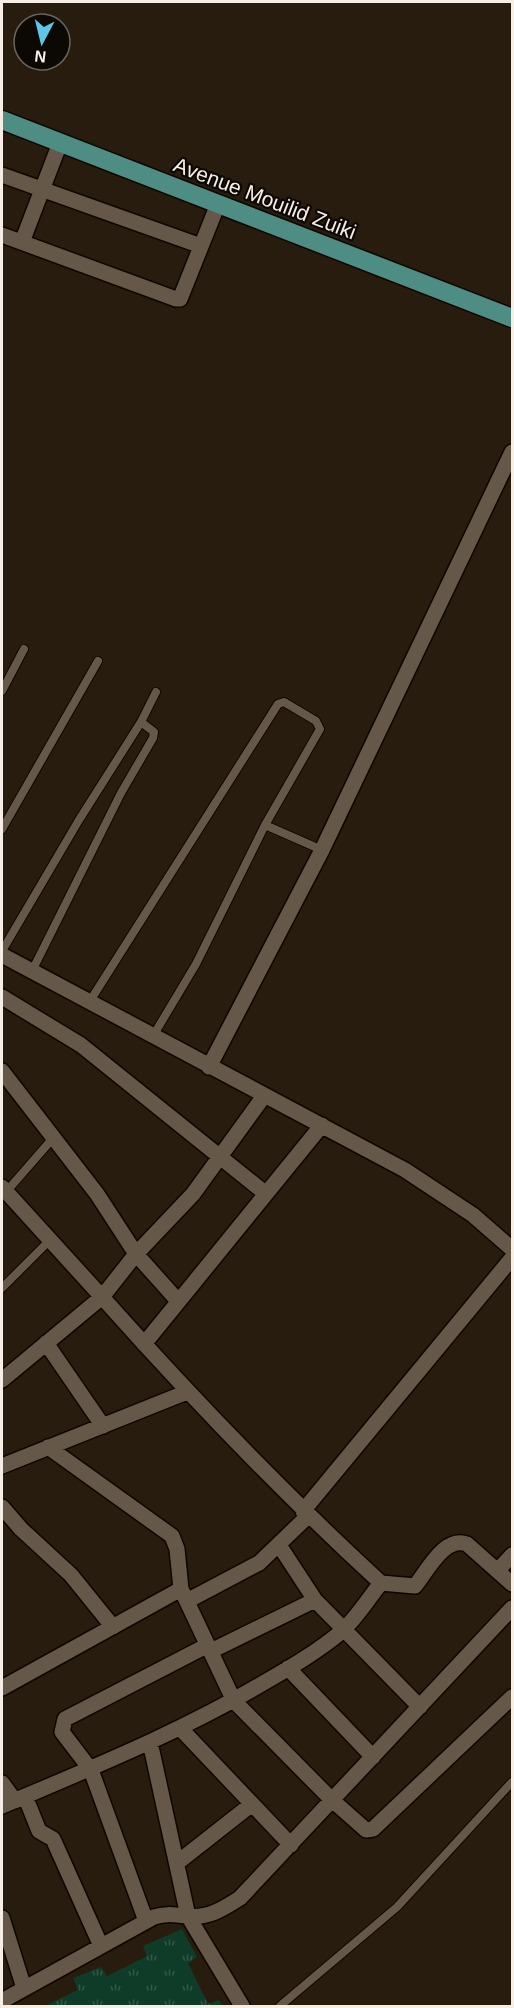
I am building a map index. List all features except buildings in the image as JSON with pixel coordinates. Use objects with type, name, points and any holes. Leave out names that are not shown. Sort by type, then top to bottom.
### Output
[{"type":"main road","name":"Avenue Mouilid Zuiki","points":[[2,120],[513,318]]},
{"type":"street","points":[[22,242],[60,142]]},
{"type":"street","points":[[2,175],[201,246]]},
{"type":"street","points":[[2,235],[176,299],[180,298],[218,204]]},
{"type":"street","points":[[209,1067],[322,850],[513,452]]},
{"type":"street","points":[[2,953],[442,1192],[513,1249]]},
{"type":"street","points":[[2,997],[81,1045],[265,1193]]},
{"type":"street","points":[[2,1071],[97,1194],[136,1254],[178,1301]]},
{"type":"street","points":[[2,1380],[102,1298],[136,1254],[193,1194],[264,1096]]},
{"type":"street","points":[[144,1344],[322,1125]]},
{"type":"street","points":[[4,1189],[187,1392],[306,1513],[381,1583],[415,1586],[448,1544],[458,1541],[467,1544],[513,1584]]},
{"type":"street","points":[[2,1688],[113,1627],[260,1563],[306,1513],[513,1258]]},
{"type":"street","points":[[46,1343],[103,1426]]},
{"type":"street","points":[[2,1466],[187,1392]]},
{"type":"street","points":[[48,1448],[172,1536],[177,1549],[184,1595],[234,1701],[332,1800],[366,1830],[373,1829],[513,1697]]},
{"type":"street","points":[[2,1507],[21,1529],[72,1575],[113,1627]]},
{"type":"street","points":[[279,1545],[315,1600],[420,1707]]},
{"type":"street","points":[[498,1570],[513,1555]]},
{"type":"street","points":[[14,1801],[91,1770],[180,1728],[234,1701],[310,1656],[343,1630],[381,1583]]},
{"type":"street","points":[[146,1921],[91,1770],[62,1732],[65,1719],[209,1648],[315,1600]]},
{"type":"street","points":[[7,2001],[24,1988],[146,1921],[170,1912],[188,1916],[221,1911],[240,1898],[513,1608]]},
{"type":"street","points":[[288,1668],[373,1757]]},
{"type":"street","points":[[180,1728],[291,1845]]},
{"type":"street","points":[[150,1742],[188,1916],[242,2007]]},
{"type":"street","points":[[2,1783],[39,1832],[53,1839],[101,1946]]},
{"type":"street","points":[[177,1863],[252,1804]]},
{"type":"street","points":[[2,1918],[24,1988]]},
{"type":"lane","points":[[2,691],[24,649]]},
{"type":"lane","points":[[2,829],[98,661]]},
{"type":"lane","points":[[2,953],[79,820],[141,722],[156,692]]},
{"type":"lane","points":[[90,1001],[278,704],[284,702],[316,721],[320,729],[265,825],[196,964],[153,1036]]},
{"type":"lane","points":[[32,971],[121,793],[153,738],[154,732],[141,722]]},
{"type":"lane","points":[[265,825],[322,850]]},
{"type":"lane","points":[[4,1189],[54,1137]]},
{"type":"lane","points":[[2,1288],[50,1239]]},
{"type":"lane","points":[[280,2007],[397,1907],[513,1782]]},
{"type":"green space","points":[[182,1929],[197,1957],[188,1963],[208,2004],[219,2000],[222,2006],[45,2006],[78,1990],[73,1978],[101,1967],[107,1976],[147,1956],[143,1946]]}]
